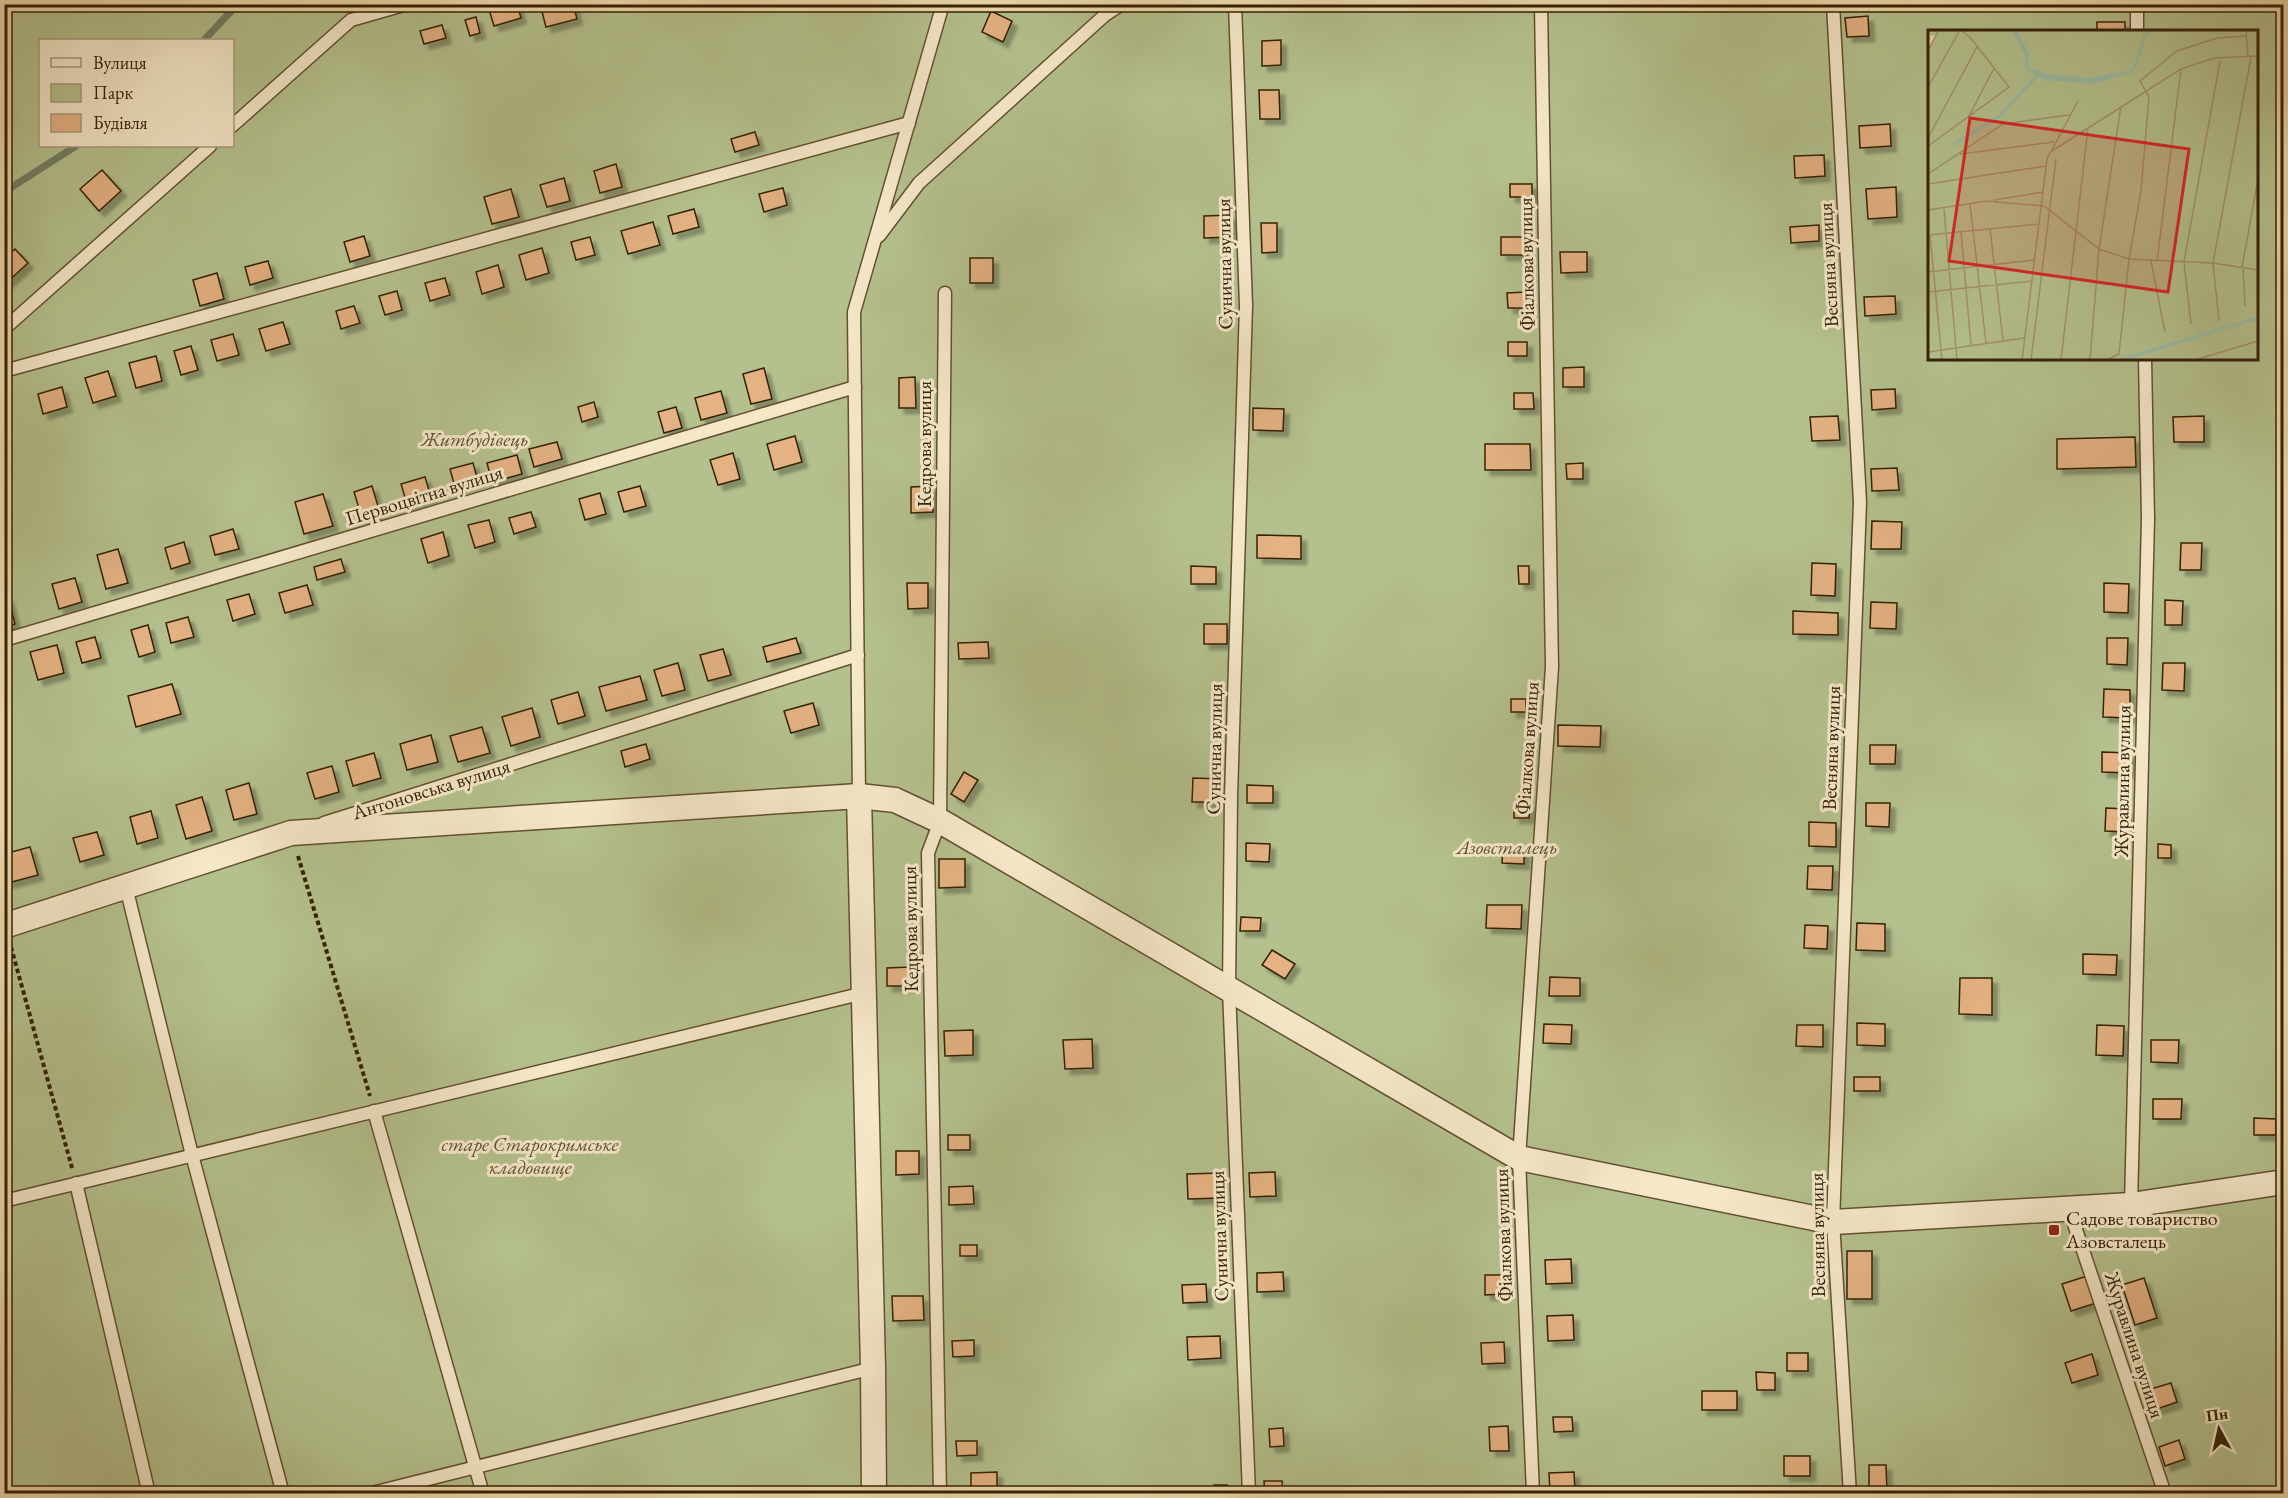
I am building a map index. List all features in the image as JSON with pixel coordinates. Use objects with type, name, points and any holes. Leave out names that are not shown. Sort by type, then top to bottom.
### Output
[{"type":"street","points":[[859,796],[874,1494]]},
{"type":"street","points":[[291,833],[859,796],[895,800],[940,821],[1519,1158],[1833,1222],[2131,1205],[2283,1182]]},
{"type":"street","name":"Антоновська вулиця","points":[[5,926],[291,833]]},
{"type":"lane","points":[[234,124],[351,20],[407,4]]},
{"type":"lane","points":[[859,796],[854,312],[943,4]]},
{"type":"lane","points":[[874,242],[919,183],[1105,15],[1122,4]]},
{"type":"lane","name":"Сунична вулиця","points":[[1235,4],[1246,305],[1231,797],[1229,989],[1249,1494]]},
{"type":"lane","name":"Фіалкова вулиця","points":[[1533,1494],[1519,1158],[1552,667],[1542,4]]},
{"type":"lane","name":"Весняна вулиця","points":[[1833,4],[1860,502],[1833,1222],[1850,1494]]},
{"type":"lane","points":[[2137,4],[2138,30]]},
{"type":"lane","points":[[4,371],[909,123]]},
{"type":"lane","points":[[4,329],[209,147]]},
{"type":"lane","name":"Кедрова вулиця","points":[[940,1494],[928,853],[940,821],[945,293]]},
{"type":"lane","name":"Журавлина вулиця","points":[[2131,1205],[2148,519],[2145,360]]},
{"type":"lane","name":"Первоцвітна вулиця","points":[[4,640],[855,387]]},
{"type":"lane","name":"Антоновська вулиця","points":[[291,833],[858,655]]},
{"type":"lane","points":[[126,886],[192,1155],[283,1494]]},
{"type":"lane","points":[[4,1201],[864,993]]},
{"type":"lane","points":[[374,1111],[483,1494]]},
{"type":"lane","points":[[76,1183],[149,1494]]},
{"type":"lane","name":"Журавлина вулиця","points":[[2069,1209],[2164,1494]]},
{"type":"lane","points":[[368,1494],[873,1368]]},
{"type":"path","points":[[291,833],[374,1111]]},
{"type":"path","points":[[5,926],[76,1183]]},
{"type":"green space","name":"Азовсталець","points":[[5,5],[2283,5],[2283,1493],[5,1494]]},
{"type":"building","points":[[517,4],[521,18],[494,26],[488,6]]},
{"type":"building","points":[[540,4],[573,4],[577,19],[546,27]]},
{"type":"building","points":[[991,11],[1012,21],[1003,42],[982,32]]},
{"type":"building","points":[[1868,16],[1869,36],[1847,37],[1845,18]]},
{"type":"building","points":[[476,17],[480,33],[470,36],[465,20]]},
{"type":"building","points":[[2097,22],[2125,22],[2125,30],[2097,30]]},
{"type":"building","points":[[442,25],[446,38],[424,44],[420,31]]},
{"type":"building","points":[[1281,40],[1281,65],[1262,66],[1262,41]]},
{"type":"building","points":[[1259,90],[1279,90],[1280,119],[1260,119]]},
{"type":"building","points":[[1890,124],[1891,146],[1860,148],[1859,126]]},
{"type":"building","points":[[755,132],[759,145],[735,152],[731,139]]},
{"type":"building","points":[[1824,155],[1825,176],[1795,178],[1794,156]]},
{"type":"building","points":[[616,164],[622,187],[600,193],[594,171]]},
{"type":"building","points":[[102,170],[121,191],[99,211],[80,189]]},
{"type":"building","points":[[564,178],[570,201],[547,207],[540,185]]},
{"type":"building","points":[[1510,184],[1532,184],[1532,197],[1510,197]]},
{"type":"building","points":[[1896,187],[1897,217],[1868,219],[1866,189]]},
{"type":"building","points":[[783,188],[787,205],[764,212],[759,194]]},
{"type":"building","points":[[511,189],[519,217],[492,224],[484,197]]},
{"type":"building","points":[[694,209],[699,227],[673,234],[668,216]]},
{"type":"building","points":[[1232,215],[1232,237],[1204,238],[1204,216]]},
{"type":"building","points":[[653,222],[660,245],[628,254],[621,231]]},
{"type":"building","points":[[1261,223],[1277,223],[1277,252],[1262,253]]},
{"type":"building","points":[[1819,225],[1819,241],[1791,243],[1790,227]]},
{"type":"building","points":[[364,236],[370,256],[350,262],[344,242]]},
{"type":"building","points":[[590,237],[595,255],[576,260],[571,242]]},
{"type":"building","points":[[1501,237],[1527,237],[1527,255],[1501,255]]},
{"type":"building","points":[[542,248],[549,273],[526,280],[519,255]]},
{"type":"building","points":[[15,249],[28,263],[4,285],[4,259]]},
{"type":"building","points":[[1560,252],[1587,252],[1587,272],[1561,273]]},
{"type":"building","points":[[970,258],[993,258],[993,283],[970,283]]},
{"type":"building","points":[[268,261],[273,278],[250,285],[245,267]]},
{"type":"building","points":[[498,265],[504,287],[482,294],[476,272]]},
{"type":"building","points":[[217,273],[224,299],[200,306],[193,280]]},
{"type":"building","points":[[445,278],[450,295],[430,301],[425,283]]},
{"type":"building","points":[[397,291],[402,310],[385,315],[379,296]]},
{"type":"building","points":[[1526,292],[1527,308],[1508,308],[1507,293]]},
{"type":"building","points":[[1895,296],[1896,314],[1865,316],[1864,297]]},
{"type":"building","points":[[354,306],[360,323],[341,329],[336,311]]},
{"type":"building","points":[[283,322],[290,344],[266,351],[259,329]]},
{"type":"building","points":[[233,334],[239,355],[217,361],[211,340]]},
{"type":"building","points":[[1508,342],[1527,342],[1527,356],[1508,356]]},
{"type":"building","points":[[191,346],[198,370],[181,375],[174,351]]},
{"type":"building","points":[[156,356],[162,381],[136,388],[129,363]]},
{"type":"building","points":[[1584,367],[1584,387],[1563,387],[1563,368]]},
{"type":"building","points":[[764,368],[772,399],[751,404],[743,374]]},
{"type":"building","points":[[108,371],[116,396],[93,403],[85,378]]},
{"type":"building","points":[[915,377],[916,408],[899,408],[899,378]]},
{"type":"building","points":[[62,387],[67,407],[43,414],[38,394]]},
{"type":"building","points":[[1895,389],[1896,408],[1872,410],[1871,390]]},
{"type":"building","points":[[721,391],[727,413],[701,420],[695,398]]},
{"type":"building","points":[[1514,393],[1533,393],[1534,409],[1514,409]]},
{"type":"building","points":[[594,402],[598,417],[582,422],[578,407]]},
{"type":"building","points":[[676,407],[682,428],[664,433],[658,412]]},
{"type":"building","points":[[1253,408],[1284,409],[1283,431],[1253,430]]},
{"type":"building","points":[[1838,416],[1840,440],[1812,441],[1810,417]]},
{"type":"building","points":[[2204,416],[2204,442],[2174,442],[2173,417]]},
{"type":"building","points":[[795,436],[802,462],[774,470],[767,444]]},
{"type":"building","points":[[2135,437],[2136,467],[2057,469],[2057,439]]},
{"type":"building","points":[[557,442],[562,459],[534,467],[529,449]]},
{"type":"building","points":[[1485,444],[1530,444],[1531,470],[1485,470]]},
{"type":"building","points":[[733,453],[740,479],[718,485],[710,460]]},
{"type":"building","points":[[517,455],[522,474],[492,482],[487,463]]},
{"type":"building","points":[[473,463],[478,481],[455,487],[450,469]]},
{"type":"building","points":[[1583,463],[1583,479],[1567,479],[1566,464]]},
{"type":"building","points":[[1897,468],[1899,490],[1872,491],[1871,469]]},
{"type":"building","points":[[425,477],[431,497],[407,504],[401,484]]},
{"type":"building","points":[[372,486],[380,513],[362,518],[354,492]]},
{"type":"building","points":[[640,486],[646,506],[624,512],[618,492]]},
{"type":"building","points":[[933,486],[933,512],[911,513],[911,487]]},
{"type":"building","points":[[600,493],[606,514],[585,520],[579,499]]},
{"type":"building","points":[[323,494],[333,526],[304,534],[295,502]]},
{"type":"building","points":[[531,512],[536,527],[514,534],[509,518]]},
{"type":"building","points":[[489,520],[495,542],[475,548],[468,525]]},
{"type":"building","points":[[1872,521],[1902,522],[1901,549],[1871,549]]},
{"type":"building","points":[[233,529],[239,549],[215,555],[210,536]]},
{"type":"building","points":[[443,532],[449,556],[428,563],[421,539]]},
{"type":"building","points":[[1257,535],[1301,536],[1301,559],[1257,558]]},
{"type":"building","points":[[184,542],[190,563],[171,569],[165,548]]},
{"type":"building","points":[[2181,543],[2202,543],[2201,570],[2180,570]]},
{"type":"building","points":[[118,549],[128,583],[106,589],[97,555]]},
{"type":"building","points":[[341,559],[345,572],[317,580],[314,567]]},
{"type":"building","points":[[1812,563],[1836,564],[1835,596],[1811,595]]},
{"type":"building","points":[[1191,566],[1216,567],[1216,584],[1191,584]]},
{"type":"building","points":[[1518,566],[1529,566],[1529,584],[1519,584]]},
{"type":"building","points":[[75,578],[82,602],[59,609],[52,584]]},
{"type":"building","points":[[907,583],[928,583],[928,608],[908,609]]},
{"type":"building","points":[[2104,583],[2129,584],[2128,613],[2104,612]]},
{"type":"building","points":[[307,585],[313,605],[285,613],[279,593]]},
{"type":"building","points":[[249,594],[255,614],[233,621],[227,600]]},
{"type":"building","points":[[8,597],[15,624],[4,627],[4,598]]},
{"type":"building","points":[[2165,600],[2183,601],[2182,625],[2165,625]]},
{"type":"building","points":[[1871,602],[1897,603],[1896,629],[1870,628]]},
{"type":"building","points":[[1793,611],[1838,613],[1838,635],[1793,634]]},
{"type":"building","points":[[188,617],[194,637],[171,643],[166,623]]},
{"type":"building","points":[[1204,624],[1227,624],[1227,644],[1204,644]]},
{"type":"building","points":[[148,625],[155,652],[139,657],[131,630]]},
{"type":"building","points":[[95,637],[101,658],[82,663],[76,642]]},
{"type":"building","points":[[796,638],[801,653],[767,662],[763,647]]},
{"type":"building","points":[[2107,638],[2128,638],[2127,665],[2107,664]]},
{"type":"building","points":[[988,642],[989,658],[959,659],[958,643]]},
{"type":"building","points":[[57,645],[64,673],[38,680],[30,652]]},
{"type":"building","points":[[723,649],[731,675],[708,681],[700,655]]},
{"type":"building","points":[[678,663],[685,690],[662,696],[654,670]]},
{"type":"building","points":[[2163,663],[2185,663],[2184,691],[2162,690]]},
{"type":"building","points":[[640,676],[647,700],[606,711],[599,687]]},
{"type":"building","points":[[172,684],[181,714],[136,727],[128,696]]},
{"type":"building","points":[[2104,689],[2130,690],[2130,718],[2103,717]]},
{"type":"building","points":[[578,692],[585,716],[558,724],[551,700]]},
{"type":"building","points":[[1511,699],[1526,699],[1526,712],[1511,712]]},
{"type":"building","points":[[813,703],[819,725],[791,733],[784,711]]},
{"type":"building","points":[[532,708],[540,737],[511,746],[502,717]]},
{"type":"building","points":[[1558,725],[1601,726],[1600,747],[1558,746]]},
{"type":"building","points":[[482,727],[490,753],[458,762],[450,736]]},
{"type":"building","points":[[431,735],[438,762],[407,770],[400,744]]},
{"type":"building","points":[[646,744],[650,759],[625,767],[621,751]]},
{"type":"building","points":[[1870,745],[1896,745],[1895,764],[1870,764]]},
{"type":"building","points":[[2102,752],[2130,753],[2130,773],[2102,772]]},
{"type":"building","points":[[374,753],[381,778],[353,786],[346,761]]},
{"type":"building","points":[[332,766],[339,792],[315,799],[307,773]]},
{"type":"building","points":[[964,772],[978,780],[964,802],[951,794]]},
{"type":"building","points":[[1193,778],[1222,779],[1221,802],[1192,802]]},
{"type":"building","points":[[249,783],[257,814],[234,820],[226,790]]},
{"type":"building","points":[[1247,785],[1273,786],[1273,803],[1247,803]]},
{"type":"building","points":[[202,797],[212,831],[186,839],[176,805]]},
{"type":"building","points":[[1866,803],[1890,803],[1889,827],[1866,826]]},
{"type":"building","points":[[1514,804],[1530,804],[1529,818],[1514,818]]},
{"type":"building","points":[[2106,808],[2127,809],[2126,832],[2105,831]]},
{"type":"building","points":[[151,811],[158,838],[137,844],[130,817]]},
{"type":"building","points":[[1809,822],[1836,823],[1836,847],[1809,846]]},
{"type":"building","points":[[97,832],[104,855],[80,862],[73,838]]},
{"type":"building","points":[[1246,843],[1270,844],[1269,862],[1246,861]]},
{"type":"building","points":[[2158,844],[2171,845],[2171,858],[2158,858]]},
{"type":"building","points":[[30,847],[38,875],[8,883],[4,870],[4,854]]},
{"type":"building","points":[[1503,849],[1524,849],[1524,864],[1502,863]]},
{"type":"building","points":[[939,859],[965,859],[965,887],[939,888]]},
{"type":"building","points":[[1808,866],[1833,866],[1832,890],[1807,889]]},
{"type":"building","points":[[1487,905],[1522,905],[1521,929],[1486,928]]},
{"type":"building","points":[[1241,917],[1261,918],[1260,931],[1240,931]]},
{"type":"building","points":[[1857,923],[1885,924],[1885,951],[1856,950]]},
{"type":"building","points":[[1805,925],[1828,926],[1827,949],[1804,948]]},
{"type":"building","points":[[1272,950],[1295,964],[1285,979],[1262,965]]},
{"type":"building","points":[[2083,954],[2117,955],[2116,975],[2083,974]]},
{"type":"building","points":[[911,967],[911,986],[887,986],[887,968]]},
{"type":"building","points":[[1550,977],[1580,978],[1580,996],[1549,996]]},
{"type":"building","points":[[1960,978],[1992,978],[1992,1015],[1959,1014]]},
{"type":"building","points":[[1857,1023],[1885,1024],[1885,1046],[1857,1045]]},
{"type":"building","points":[[1544,1024],[1572,1025],[1571,1044],[1543,1043]]},
{"type":"building","points":[[1797,1025],[1823,1025],[1823,1047],[1796,1046]]},
{"type":"building","points":[[2097,1025],[2124,1026],[2123,1056],[2096,1055]]},
{"type":"building","points":[[973,1030],[973,1055],[945,1056],[944,1031]]},
{"type":"building","points":[[1092,1039],[1093,1068],[1065,1069],[1063,1040]]},
{"type":"building","points":[[2151,1040],[2179,1040],[2178,1063],[2151,1062]]},
{"type":"building","points":[[1854,1077],[1880,1077],[1880,1091],[1854,1091]]},
{"type":"building","points":[[2153,1099],[2182,1099],[2181,1119],[2153,1119]]},
{"type":"building","points":[[2254,1118],[2276,1119],[2276,1135],[2254,1135]]},
{"type":"building","points":[[948,1135],[970,1135],[970,1150],[948,1150]]},
{"type":"building","points":[[896,1151],[919,1151],[919,1174],[896,1175]]},
{"type":"building","points":[[1275,1172],[1276,1196],[1250,1197],[1249,1173]]},
{"type":"building","points":[[1219,1173],[1220,1198],[1188,1199],[1187,1174]]},
{"type":"building","points":[[973,1186],[974,1204],[949,1205],[949,1187]]},
{"type":"building","points":[[960,1245],[977,1245],[977,1256],[960,1256]]},
{"type":"building","points":[[1847,1251],[1872,1251],[1872,1299],[1847,1299]]},
{"type":"building","points":[[1571,1259],[1572,1283],[1546,1284],[1545,1260]]},
{"type":"building","points":[[1283,1272],[1284,1291],[1257,1292],[1257,1273]]},
{"type":"building","points":[[1485,1275],[1502,1275],[1503,1294],[1485,1295]]},
{"type":"building","points":[[2087,1276],[2096,1303],[2071,1311],[2062,1284]]},
{"type":"building","points":[[2144,1278],[2157,1318],[2135,1325],[2122,1285]]},
{"type":"building","points":[[1206,1284],[1207,1302],[1183,1303],[1182,1285]]},
{"type":"building","points":[[892,1296],[923,1296],[924,1320],[893,1321]]},
{"type":"building","points":[[1573,1315],[1574,1340],[1548,1341],[1547,1316]]},
{"type":"building","points":[[1220,1336],[1221,1358],[1188,1360],[1187,1337]]},
{"type":"building","points":[[974,1340],[974,1356],[953,1357],[952,1341]]},
{"type":"building","points":[[1504,1342],[1505,1363],[1482,1364],[1481,1343]]},
{"type":"building","points":[[1787,1353],[1808,1353],[1808,1371],[1787,1371]]},
{"type":"building","points":[[2092,1354],[2098,1375],[2072,1383],[2065,1363]]},
{"type":"building","points":[[1756,1372],[1775,1373],[1775,1390],[1757,1390]]},
{"type":"building","points":[[2171,1383],[2177,1402],[2157,1409],[2151,1389]]},
{"type":"building","points":[[1702,1391],[1737,1391],[1737,1410],[1702,1410]]},
{"type":"building","points":[[1553,1417],[1572,1417],[1573,1431],[1554,1432]]},
{"type":"building","points":[[1508,1426],[1509,1451],[1490,1451],[1489,1427]]},
{"type":"building","points":[[1283,1428],[1284,1446],[1270,1447],[1269,1429]]},
{"type":"building","points":[[2179,1440],[2185,1459],[2165,1466],[2159,1447]]},
{"type":"building","points":[[956,1441],[977,1441],[977,1455],[957,1456]]},
{"type":"building","points":[[1784,1456],[1810,1456],[1810,1476],[1784,1476]]},
{"type":"building","points":[[1869,1465],[1886,1465],[1887,1492],[1869,1492]]},
{"type":"building","points":[[997,1472],[997,1487],[971,1487],[971,1473]]},
{"type":"building","points":[[1574,1472],[1575,1492],[1550,1493],[1549,1473]]},
{"type":"building","points":[[1264,1481],[1282,1481],[1283,1494],[1265,1494]]},
{"type":"building","points":[[1214,1485],[1227,1485],[1227,1494],[1214,1494]]},
{"type":"waterway","points":[[205,39],[238,4]]},
{"type":"waterway","points":[[4,192],[74,147]]},
{"type":"place","name":"Садове товариство Азовсталець","points":[[2054,1230]]},
{"type":"park label","name":"Житбудівець","points":[[475,439]]},
{"type":"park label","name":"старе Старокримське кладовище","points":[[530,1156]]}]
